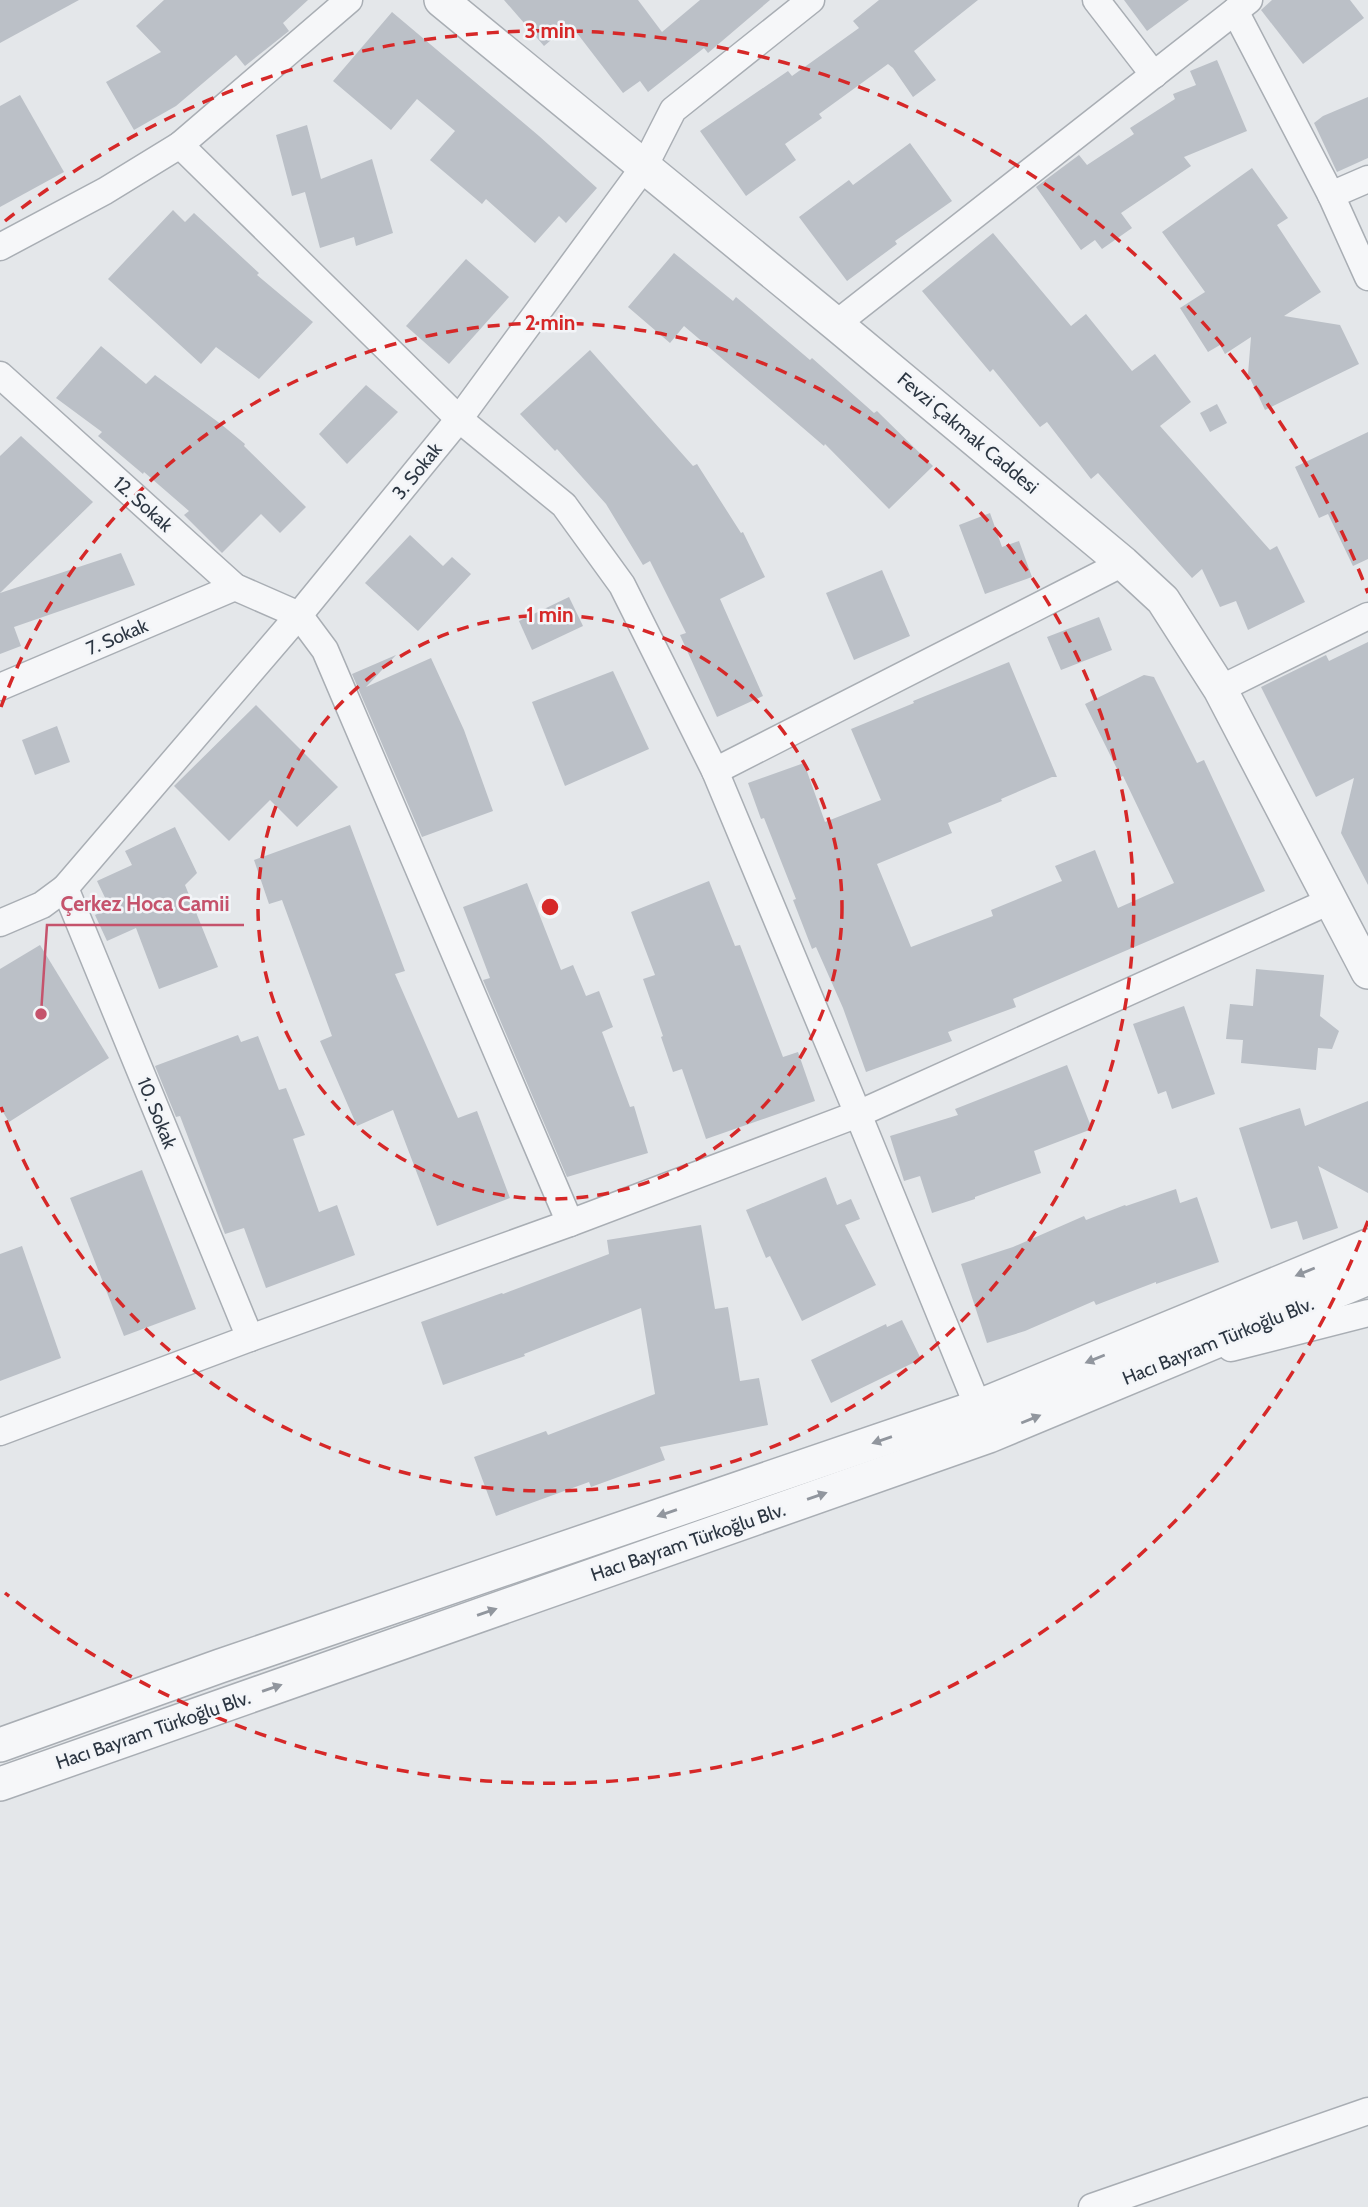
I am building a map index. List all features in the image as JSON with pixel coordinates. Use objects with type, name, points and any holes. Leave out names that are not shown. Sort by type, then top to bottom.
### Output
[{"type":"street","points":[[0,247],[105,191],[180,145],[349,0]]},
{"type":"street","name":"Fevzi Çakmak Caddesi","points":[[441,0],[836,324],[1123,563],[1163,600],[1220,689],[1368,972]]},
{"type":"street","name":"3. Sokak","points":[[0,923],[43,905],[65,888],[299,615],[459,419],[644,167],[673,110],[811,0]]},
{"type":"street","points":[[1096,0],[1154,75]]},
{"type":"street","points":[[836,324],[1242,6],[1368,277]]},
{"type":"street","points":[[180,145],[459,419],[564,505],[622,585],[715,771],[983,1421]]},
{"type":"street","points":[[1331,195],[1368,179]]},
{"type":"street","name":"12. Sokak","points":[[0,375],[235,587],[299,615]]},
{"type":"street","points":[[715,771],[1123,563]]},
{"type":"street","name":"7. Sokak","points":[[0,687],[235,587]]},
{"type":"street","points":[[299,615],[326,650],[570,1223]]},
{"type":"street","points":[[1220,689],[1368,616]]},
{"type":"street","name":"10. Sokak","points":[[65,888],[250,1338]]},
{"type":"street","points":[[0,1432],[250,1338],[570,1223],[858,1114],[1330,901]]},
{"type":"street","name":"Hacı Bayram Türkoğlu Blv.","points":[[0,1784],[983,1421],[1368,1246]]},
{"type":"street","name":"Hacı Bayram Türkoğlu Blv.","points":[[0,1745],[234,1661],[1155,1367],[1368,1278]]},
{"type":"street","points":[[1155,1367],[1368,1313]]},
{"type":"street","points":[[1092,2207],[1368,2111]]},
{"type":"building","points":[[0,0],[79,0],[0,43]]},
{"type":"building","points":[[164,0],[308,0],[283,23],[289,31],[245,66],[236,55],[176,106],[134,130],[106,82],[161,52],[136,26]]},
{"type":"building","points":[[504,0],[638,0],[662,32],[700,0],[770,0],[708,53],[704,48],[648,92],[640,81],[623,93],[570,24],[544,46]]},
{"type":"building","points":[[879,0],[978,0],[914,51],[936,80],[913,97],[888,64],[819,114],[822,118],[785,144],[796,160],[746,196],[700,131],[788,71],[792,76],[859,28],[853,21]]},
{"type":"building","points":[[1124,0],[1189,0],[1147,31]]},
{"type":"building","points":[[1272,0],[1350,0],[1364,18],[1303,64],[1261,10]]},
{"type":"building","points":[[392,12],[597,188],[566,223],[559,216],[535,243],[486,199],[482,204],[430,160],[455,131],[417,99],[391,130],[333,81]]},
{"type":"building","points":[[1217,60],[1247,131],[1184,157],[1191,166],[1121,213],[1132,228],[1102,249],[1095,240],[1081,250],[1036,187],[1079,155],[1087,165],[1134,134],[1130,128],[1175,99],[1173,94],[1196,85],[1190,71]]},
{"type":"building","points":[[20,95],[64,172],[0,207],[0,106]]},
{"type":"building","points":[[1368,97],[1368,158],[1337,172],[1314,123],[1323,116]]},
{"type":"building","points":[[307,125],[321,179],[372,159],[393,233],[356,246],[354,237],[320,248],[305,192],[292,196],[276,135]]},
{"type":"building","points":[[910,143],[952,201],[895,241],[897,244],[847,281],[799,217],[849,180],[853,185]]},
{"type":"building","points":[[1252,168],[1288,218],[1277,225],[1321,292],[1284,316],[1340,325],[1359,364],[1265,410],[1248,374],[1251,337],[1225,354],[1220,345],[1208,352],[1180,308],[1205,292],[1162,232]]},
{"type":"building","points":[[173,210],[185,222],[194,213],[259,273],[257,275],[313,322],[259,379],[216,347],[201,364],[108,279]]},
{"type":"building","points":[[993,233],[1071,326],[1086,314],[1132,371],[1155,354],[1191,402],[1160,426],[1270,550],[1277,546],[1305,602],[1248,630],[1236,601],[1220,607],[1202,569],[1192,578],[1098,473],[1091,479],[1047,422],[1040,427],[993,369],[990,372],[922,291]]},
{"type":"building","points":[[674,253],[733,301],[736,297],[810,360],[812,358],[874,413],[877,411],[933,466],[889,509],[825,444],[824,446],[684,326],[670,343],[628,307]]},
{"type":"building","points":[[466,259],[509,297],[449,364],[406,326]]},
{"type":"building","points":[[101,346],[146,384],[155,375],[222,425],[245,444],[244,446],[306,507],[280,533],[261,514],[222,553],[184,515],[189,511],[98,436],[102,432],[56,398]]},
{"type":"building","points":[[590,350],[693,466],[697,464],[741,533],[743,532],[765,577],[720,599],[763,696],[717,717],[680,635],[686,633],[650,561],[643,565],[606,504],[557,449],[555,451],[520,414]]},
{"type":"building","points":[[366,385],[398,412],[347,464],[319,434]]},
{"type":"building","points":[[1217,404],[1227,423],[1210,432],[1200,413]]},
{"type":"building","points":[[1368,432],[1368,559],[1353,566],[1328,514],[1319,518],[1295,467]]},
{"type":"building","points":[[21,436],[93,502],[0,593],[0,456]]},
{"type":"building","points":[[990,513],[1002,547],[1019,541],[1032,577],[985,594],[959,525]]},
{"type":"building","points":[[410,535],[443,566],[452,557],[471,574],[418,631],[365,583]]},
{"type":"building","points":[[121,553],[135,585],[14,627],[21,646],[0,654],[0,593]]},
{"type":"building","points":[[882,570],[910,636],[854,660],[826,593]]},
{"type":"building","points":[[569,597],[583,626],[532,650],[519,621]]},
{"type":"building","points":[[1099,617],[1112,650],[1061,670],[1047,637]]},
{"type":"building","points":[[1368,642],[1368,885],[1341,833],[1354,778],[1316,797],[1261,687],[1326,655],[1329,661]]},
{"type":"building","points":[[396,655],[366,687],[431,658],[464,730],[493,811],[422,837],[352,674]]},
{"type":"building","points":[[1009,662],[1057,777],[948,823],[952,833],[877,864],[911,947],[993,916],[991,910],[1062,881],[1055,866],[1095,850],[1118,908],[1174,883],[1085,704],[1144,675],[1154,677],[1197,763],[1204,760],[1265,891],[1013,999],[1016,1007],[948,1032],[952,1041],[866,1072],[843,1008],[816,947],[812,949],[793,900],[796,899],[748,783],[804,763],[825,822],[881,800],[851,729]]},
{"type":"building","points":[[613,671],[649,749],[565,786],[532,702]]},
{"type":"building","points":[[256,705],[338,787],[297,827],[270,800],[229,841],[174,786]]},
{"type":"building","points":[[57,726],[70,762],[35,775],[22,740]]},
{"type":"building","points":[[350,825],[405,971],[395,974],[458,1118],[477,1111],[510,1198],[437,1226],[393,1110],[357,1126],[320,1041],[332,1036],[282,900],[269,904],[254,860]]},
{"type":"building","points":[[175,827],[197,873],[185,885],[218,967],[159,989],[136,928],[107,941],[95,915],[110,908],[97,881],[132,865],[125,851]]},
{"type":"building","points":[[709,881],[735,946],[740,945],[783,1057],[798,1052],[815,1101],[706,1139],[682,1069],[673,1072],[661,1037],[663,1036],[643,979],[655,975],[631,912]]},
{"type":"building","points":[[527,883],[561,970],[573,965],[586,996],[599,991],[613,1027],[602,1032],[630,1107],[634,1106],[648,1153],[567,1177],[483,980],[490,978],[463,907]]},
{"type":"building","points":[[40,945],[109,1058],[9,1122],[0,1107],[0,969]]},
{"type":"building","points":[[1256,969],[1324,975],[1320,1016],[1339,1031],[1332,1049],[1318,1048],[1316,1070],[1241,1063],[1243,1040],[1226,1039],[1230,1004],[1253,1006]]},
{"type":"building","points":[[1184,1006],[1215,1094],[1172,1109],[1166,1091],[1158,1094],[1133,1024]]},
{"type":"building","points":[[238,1035],[241,1042],[258,1036],[279,1090],[286,1088],[305,1135],[293,1139],[319,1212],[337,1205],[355,1255],[266,1288],[244,1228],[225,1234],[180,1116],[176,1117],[155,1066]]},
{"type":"building","points":[[1067,1065],[1092,1129],[1034,1151],[1041,1173],[932,1213],[920,1176],[904,1181],[890,1136],[958,1115],[955,1109]]},
{"type":"building","points":[[1368,1101],[1368,1193],[1318,1166],[1338,1228],[1303,1240],[1297,1221],[1271,1229],[1239,1128],[1300,1108],[1305,1126]]},
{"type":"building","points":[[142,1170],[196,1309],[124,1336],[70,1198]]},
{"type":"building","points":[[826,1177],[837,1205],[851,1199],[860,1219],[845,1225],[876,1285],[802,1321],[770,1256],[766,1258],[746,1210]]},
{"type":"building","points":[[1176,1189],[1180,1203],[1197,1197],[1219,1262],[1096,1305],[1094,1301],[1025,1331],[987,1343],[961,1264],[1013,1247],[1084,1216],[1086,1220]]},
{"type":"building","points":[[701,1225],[715,1309],[728,1307],[740,1381],[759,1378],[768,1425],[660,1447],[665,1460],[591,1487],[589,1482],[496,1516],[474,1457],[546,1431],[548,1435],[655,1394],[641,1308],[524,1354],[525,1356],[443,1385],[421,1322],[609,1254],[607,1240]]},
{"type":"building","points":[[22,1246],[61,1358],[0,1381],[0,1254]]},
{"type":"building","points":[[902,1320],[921,1359],[831,1403],[811,1360],[886,1324],[887,1327]]},
{"type":"place","name":"Çerkez Hoca Camii","points":[[41,1014]]}]
